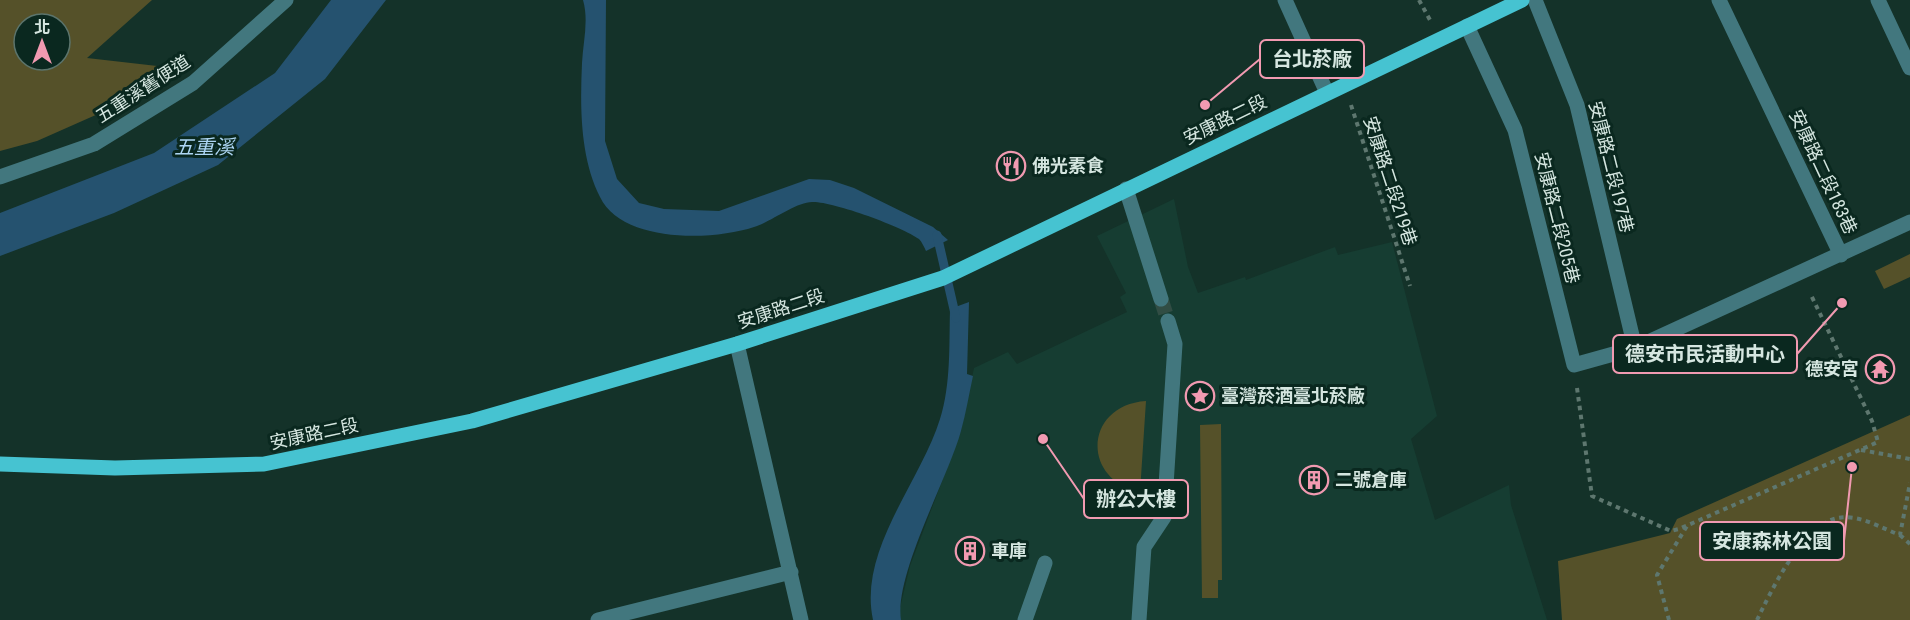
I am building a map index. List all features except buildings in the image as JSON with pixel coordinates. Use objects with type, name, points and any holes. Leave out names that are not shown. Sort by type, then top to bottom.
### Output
[{"type":"main road","name":"安康路二段","points":[[0,464],[115,468],[264,464],[472,421],[737,344],[943,278],[1522,0]]},
{"type":"street","name":"五重溪舊便道","points":[[0,177],[94,144],[193,84],[286,0]]},
{"type":"street","points":[[1285,0],[1327,93]]},
{"type":"street","name":"安康路二段197巷","points":[[1535,0],[1577,105],[1635,348]]},
{"type":"street","name":"安康路二段183巷","points":[[1635,348],[1841,255],[1719,0]]},
{"type":"street","points":[[1878,0],[1910,68]]},
{"type":"street","name":"安康路二段205巷","points":[[1467,26],[1515,130],[1574,365]]},
{"type":"street","points":[[1126,189],[1161,299]]},
{"type":"street","points":[[1841,255],[1910,222]]},
{"type":"street","points":[[1139,620],[1144,547],[1164,517],[1175,344],[1168,321]]},
{"type":"street","points":[[737,344],[801,620]]},
{"type":"street","points":[[1574,365],[1635,348]]},
{"type":"street","points":[[1025,620],[1045,563]]},
{"type":"street","points":[[598,620],[791,572]]},
{"type":"path","name":"安康路二段219巷","points":[[1345,84],[1410,286]]},
{"type":"path","points":[[1574,365],[1592,496],[1671,531],[1687,525],[1878,442],[1872,421],[1800,274]]},
{"type":"path","points":[[1861,450],[1910,459]]},
{"type":"path","points":[[1900,535],[1910,483]]},
{"type":"path","points":[[1757,620],[1775,584],[1812,532],[1837,518],[1858,518],[1900,535],[1910,543]]},
{"type":"path","points":[[1669,620],[1657,575],[1687,525]]},
{"type":"shaded area","points":[[0,0],[152,0],[87,58],[166,67],[107,110],[37,141],[0,151]]},
{"type":"shaded area","name":"臺灣菸酒臺北菸廠","points":[[1174,199],[1188,267],[1198,293],[1245,277],[1246,280],[1335,247],[1338,255],[1392,242],[1437,416],[1411,439],[1435,520],[1509,485],[1511,505],[1547,620],[901,620],[899,612],[910,566],[961,431],[974,368],[1008,352],[1017,364],[1127,312],[1120,297],[1126,293],[1097,236]]},
{"type":"shaded area","points":[[1910,254],[1910,277],[1884,289],[1875,271]]},
{"type":"shaded area","points":[[1146,401],[1140,492],[1121,485],[1107,473],[1099,459],[1098,443],[1101,428],[1111,415],[1126,406]]},
{"type":"shaded area","points":[[1910,415],[1910,620],[1562,620],[1558,561],[1670,533],[1677,519]]},
{"type":"shaded area","points":[[1221,424],[1222,580],[1218,580],[1218,598],[1202,598],[1200,425]]},
{"type":"water","name":"五重溪","points":[[331,0],[386,0],[325,79],[218,165],[114,213],[0,256],[0,213],[154,153],[275,73]]},
{"type":"water","points":[[583,0],[606,0],[605,141],[617,179],[639,203],[664,209],[719,211],[809,179],[830,180],[854,188],[933,227],[948,240],[926,251],[919,239],[898,228],[850,210],[812,202],[799,205],[754,227],[715,235],[670,234],[647,230],[627,223],[611,212],[600,197],[588,166],[581,97],[586,24]]},
{"type":"water","points":[[969,302],[967,374],[973,376],[961,431],[913,553],[901,601],[901,620],[873,620],[871,594],[874,568],[882,543],[931,443],[944,406],[949,364],[950,309]]},
{"type":"waterway","points":[[937,235],[956,318]]},
{"type":"tunnel","points":[[1161,299],[1168,321]]},
{"type":"place","name":"台北菸廠","points":[[1205,105]]},
{"type":"place","name":"佛光素食","points":[[1011,166]]},
{"type":"place","name":"德安市民活動中心","points":[[1842,303]]},
{"type":"place","name":"德安宮","points":[[1880,369]]},
{"type":"place","name":"臺灣菸酒臺北菸廠","points":[[1200,396]]},
{"type":"place","name":"辦公大樓","points":[[1043,439]]},
{"type":"place","name":"安康森林公園","points":[[1852,467]]},
{"type":"place","name":"二號倉庫","points":[[1314,480]]},
{"type":"place","name":"車庫","points":[[970,551]]}]
